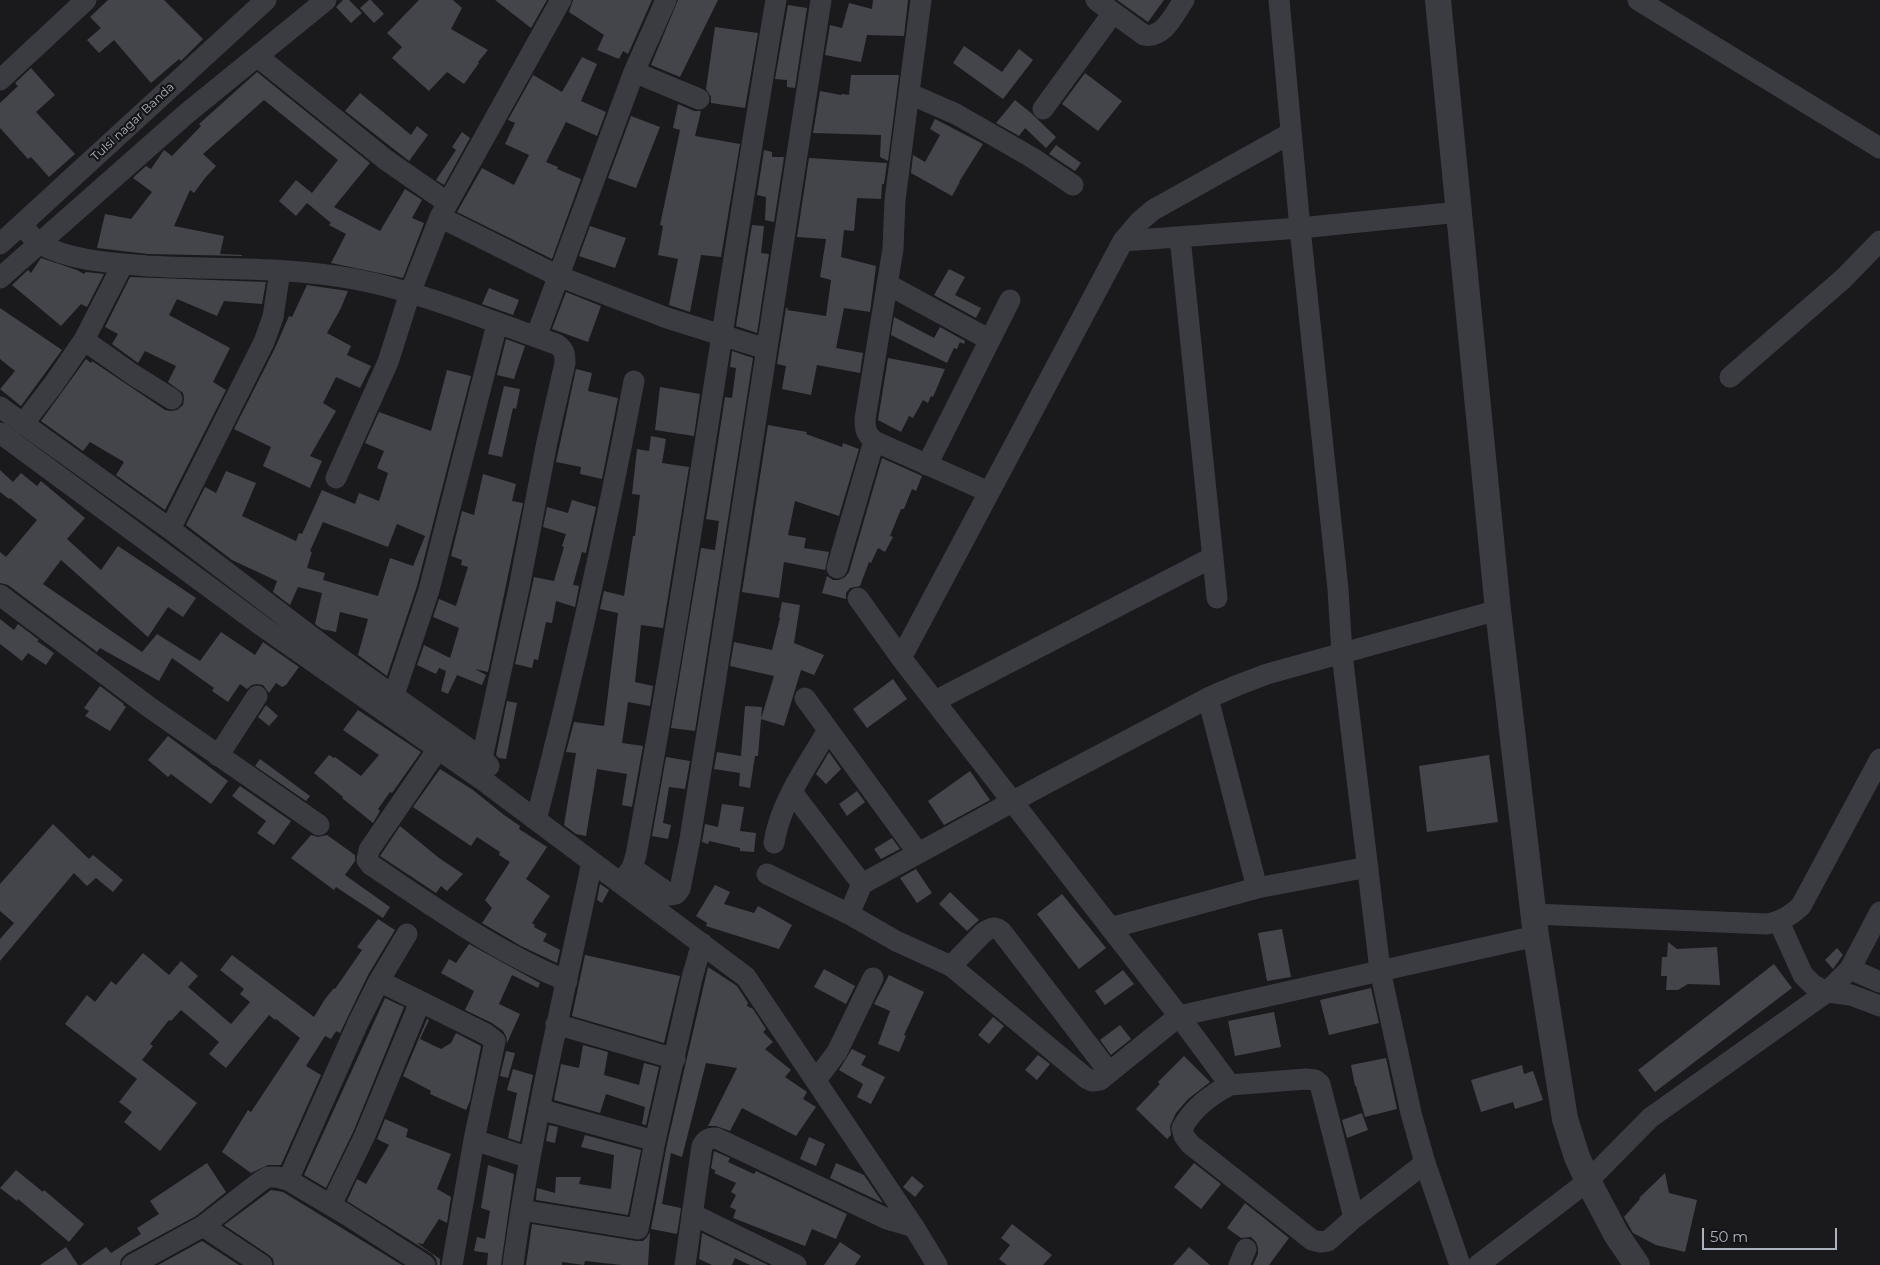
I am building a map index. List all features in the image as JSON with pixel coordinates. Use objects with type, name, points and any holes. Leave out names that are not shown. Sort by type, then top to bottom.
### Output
[{"type":"street","points":[[0,80],[8,60],[86,0]]},
{"type":"street","name":"Tulsi nagar Banda","points":[[0,244],[266,0]]},
{"type":"street","points":[[0,278],[186,114],[326,0]]},
{"type":"street","points":[[336,478],[388,362],[410,293],[444,210],[561,0]]},
{"type":"street","points":[[536,337],[634,72],[666,0]]},
{"type":"street","points":[[627,875],[638,846],[670,668],[721,336],[776,0]]},
{"type":"street","points":[[0,434],[262,626],[488,784],[592,862],[671,895],[676,894],[680,889],[690,839],[821,0]]},
{"type":"street","points":[[921,0],[895,200],[893,249],[865,428],[868,436],[874,441],[989,492]]},
{"type":"street","points":[[1096,0],[1144,35],[1151,36],[1157,35],[1164,28],[1184,0]]},
{"type":"street","points":[[1278,0],[1338,589],[1342,654],[1380,970],[1411,1113],[1425,1164],[1460,1265]]},
{"type":"street","points":[[1438,0],[1498,610],[1535,925],[1565,1119],[1577,1157],[1588,1181],[1616,1234],[1637,1265]]},
{"type":"street","points":[[1638,0],[1880,148]]},
{"type":"street","points":[[1043,109],[1113,13]]},
{"type":"street","points":[[257,56],[386,160],[444,210],[558,276],[667,318],[766,349]]},
{"type":"street","points":[[634,72],[699,99]]},
{"type":"street","points":[[910,94],[956,114],[1031,157],[1073,185]]},
{"type":"street","points":[[901,658],[1123,241],[1139,222],[1153,210],[1291,133]]},
{"type":"street","points":[[1123,241],[1300,228],[1459,212]]},
{"type":"street","points":[[22,224],[38,243],[54,251],[112,263],[182,268],[280,271],[355,279],[410,293],[562,348],[565,353],[565,363],[482,758]]},
{"type":"street","points":[[1180,237],[1217,598]]},
{"type":"street","points":[[1730,377],[1843,279],[1880,241]]},
{"type":"street","points":[[23,424],[84,340],[123,264]]},
{"type":"street","points":[[170,529],[264,342],[273,317],[280,271]]},
{"type":"street","points":[[887,284],[990,340]]},
{"type":"street","points":[[927,465],[1010,300]]},
{"type":"street","points":[[394,695],[429,590],[497,324]]},
{"type":"street","points":[[84,340],[132,374],[172,399]]},
{"type":"street","points":[[536,820],[564,715],[611,499],[634,381]]},
{"type":"street","points":[[0,407],[170,529],[333,653],[482,758],[491,772],[488,784]]},
{"type":"street","points":[[837,568],[874,441]]},
{"type":"street","points":[[935,701],[1213,557]]},
{"type":"street","points":[[0,595],[149,707],[319,824]]},
{"type":"street","points":[[858,598],[901,658],[1230,1086]]},
{"type":"street","points":[[849,914],[862,884],[1208,698],[1267,674],[1498,610]]},
{"type":"street","points":[[218,756],[257,696]]},
{"type":"street","points":[[805,698],[918,853]]},
{"type":"street","points":[[1208,698],[1257,888]]},
{"type":"street","points":[[774,843],[776,828],[792,792],[828,730]]},
{"type":"street","points":[[438,749],[369,850],[367,860],[371,865],[484,940],[522,961],[567,981]]},
{"type":"street","points":[[767,874],[849,914],[896,941],[952,966],[1092,1081],[1100,1080],[1178,1016],[1380,970],[1535,925],[1767,924],[1779,922],[1788,918],[1801,906],[1880,759]]},
{"type":"street","points":[[792,792],[862,884]]},
{"type":"street","points":[[514,1265],[521,1210],[539,1109],[592,862]]},
{"type":"street","points":[[1110,928],[1257,888],[1368,867]]},
{"type":"street","points":[[627,875],[702,943],[746,977],[914,1227],[937,1265]]},
{"type":"street","points":[[1478,1265],[1588,1181],[1650,1118],[1827,992],[1850,970],[1880,912]]},
{"type":"street","points":[[1779,922],[1803,975],[1813,985],[1827,992],[1850,996],[1880,1006]]},
{"type":"street","points":[[952,966],[989,928],[996,928],[1001,931],[1109,1072]]},
{"type":"street","points":[[288,1180],[379,981],[407,934]]},
{"type":"street","points":[[521,1210],[638,1229],[655,1141],[702,943]]},
{"type":"street","points":[[1850,970],[1880,982]]},
{"type":"street","points":[[816,1080],[837,1052],[873,978]]},
{"type":"street","points":[[379,981],[486,1034],[495,1041],[474,1140],[452,1265]]},
{"type":"street","points":[[331,1205],[365,1135],[420,1002]]},
{"type":"street","points":[[556,1024],[675,1060]]},
{"type":"street","points":[[1354,1218],[1320,1084],[1315,1080],[1306,1079],[1230,1086],[1213,1094],[1186,1120],[1182,1128],[1184,1136],[1190,1144],[1312,1240],[1320,1242],[1328,1241],[1354,1218],[1425,1164]]},
{"type":"street","points":[[539,1109],[655,1141]]},
{"type":"street","points":[[685,1265],[702,1146],[709,1138],[716,1138],[780,1167],[887,1219],[914,1227]]},
{"type":"street","points":[[474,1140],[530,1158]]},
{"type":"street","points":[[132,1265],[203,1226],[261,1181],[268,1177],[277,1177],[288,1180],[331,1205],[425,1265]]},
{"type":"street","points":[[692,1214],[796,1265]]},
{"type":"street","points":[[203,1226],[262,1265]]},
{"type":"building","points":[[108,0],[164,0],[203,39],[181,61],[179,59],[151,83],[114,40],[99,53],[87,40],[101,28],[90,17]]},
{"type":"building","points":[[343,0],[349,0],[362,13],[351,23],[336,7]]},
{"type":"building","points":[[369,0],[384,14],[374,23],[360,8]]},
{"type":"building","points":[[419,0],[453,0],[462,8],[451,29],[488,50],[464,84],[447,72],[429,91],[392,58],[402,47],[387,33]]},
{"type":"building","points":[[495,0],[547,0],[531,28]]},
{"type":"building","points":[[573,0],[652,0],[628,54],[623,51],[619,59],[597,50],[604,35],[569,12]]},
{"type":"building","points":[[678,0],[718,0],[680,77],[651,65]]},
{"type":"building","points":[[873,0],[908,0],[904,36],[867,35],[861,62],[825,55],[830,25],[842,28],[849,3],[872,9]]},
{"type":"building","points":[[1117,0],[1164,0],[1148,22]]},
{"type":"building","points":[[788,5],[807,8],[795,88],[787,87],[787,80],[775,79]]},
{"type":"building","points":[[715,27],[758,33],[745,108],[711,103],[711,97],[706,89]]},
{"type":"building","points":[[964,46],[1002,72],[1019,49],[1033,60],[1003,99],[953,63]]},
{"type":"building","points":[[582,57],[597,64],[581,101],[606,112],[597,136],[566,122],[546,162],[581,179],[552,259],[457,212],[482,168],[514,185],[529,155],[505,144],[515,123],[508,120],[533,75],[562,92]]},
{"type":"building","points":[[31,68],[55,95],[36,112],[75,154],[49,177],[31,157],[28,159],[0,128],[0,103],[18,86],[15,83]]},
{"type":"building","points":[[257,72],[370,163],[334,207],[380,231],[405,189],[422,200],[412,218],[424,223],[403,278],[331,263],[346,234],[329,225],[331,223],[307,203],[296,216],[279,201],[296,180],[312,193],[338,160],[264,100],[203,154],[216,166],[194,193],[190,190],[174,226],[224,236],[220,254],[242,256],[148,254],[97,248],[105,214],[131,219],[152,192],[133,178],[146,166],[151,169],[164,150],[172,156],[201,126],[199,124]]},
{"type":"building","points":[[1085,73],[1122,101],[1098,131],[1062,104]]},
{"type":"building","points":[[851,75],[899,75],[888,161],[880,157],[881,135],[813,133],[820,91],[849,95]]},
{"type":"building","points":[[360,93],[411,135],[417,126],[428,135],[409,161],[345,111]]},
{"type":"building","points":[[1015,100],[1056,137],[1046,148],[1025,128],[1019,136],[996,123]]},
{"type":"building","points":[[678,104],[694,111],[701,111],[695,136],[740,144],[721,257],[701,255],[690,312],[669,305],[678,259],[658,255],[663,226],[660,225],[680,130],[673,128]]},
{"type":"building","points":[[631,116],[660,127],[636,188],[608,178]]},
{"type":"building","points":[[935,119],[983,144],[952,196],[911,173],[913,155],[925,162],[940,135],[930,129]]},
{"type":"building","points":[[462,132],[470,138],[444,185],[436,180],[456,150],[452,147]]},
{"type":"building","points":[[1056,145],[1081,163],[1075,171],[1049,154]]},
{"type":"building","points":[[764,150],[772,152],[772,157],[784,157],[774,222],[765,220],[766,197],[757,195]]},
{"type":"building","points":[[809,158],[887,163],[881,199],[857,198],[854,231],[844,230],[841,257],[876,266],[870,312],[844,308],[836,348],[863,353],[860,373],[817,365],[811,395],[782,389],[786,366],[777,364],[786,308],[788,308],[787,310],[826,316],[831,280],[820,277],[826,239],[797,237]]},
{"type":"building","points":[[752,225],[764,226],[761,253],[769,254],[757,333],[736,326]]},
{"type":"building","points":[[590,226],[626,238],[615,268],[579,256]]},
{"type":"building","points":[[41,258],[84,274],[86,272],[104,274],[87,307],[81,304],[61,326],[12,285],[28,270],[31,273]]},
{"type":"building","points":[[949,269],[965,277],[955,295],[981,308],[976,318],[934,295]]},
{"type":"building","points":[[130,277],[266,282],[262,304],[224,301],[217,316],[177,299],[169,315],[230,348],[213,382],[226,390],[165,510],[116,475],[124,462],[90,442],[83,451],[41,421],[86,359],[91,363],[92,361],[165,410],[177,410],[183,405],[183,393],[168,382],[176,366],[145,351],[138,363],[112,344],[118,334],[105,327]]},
{"type":"building","points":[[307,285],[348,291],[327,333],[351,346],[347,355],[371,366],[360,388],[336,377],[323,403],[336,411],[310,456],[322,461],[310,488],[263,466],[271,447],[234,429],[289,316],[292,317]]},
{"type":"building","points":[[489,288],[519,300],[513,315],[482,304]]},
{"type":"building","points":[[566,292],[601,306],[588,342],[552,329]]},
{"type":"building","points":[[0,308],[62,350],[21,406],[0,389],[15,371],[0,359]]},
{"type":"building","points":[[894,317],[934,338],[940,327],[965,341],[964,344],[960,342],[957,349],[954,348],[947,363],[891,335]]},
{"type":"building","points":[[506,339],[525,346],[514,379],[497,375]]},
{"type":"building","points":[[732,351],[753,358],[695,731],[671,728],[701,548],[715,550],[719,521],[706,519],[725,397],[732,398],[736,368],[730,367]]},
{"type":"building","points":[[888,358],[945,369],[933,397],[931,396],[928,403],[923,400],[913,418],[909,416],[901,432],[878,420]]},
{"type":"building","points":[[576,369],[592,373],[588,391],[618,398],[602,479],[580,474],[581,467],[556,462]]},
{"type":"building","points":[[447,370],[471,376],[417,586],[387,676],[358,655],[368,619],[340,612],[336,632],[322,629],[315,624],[322,593],[298,587],[290,605],[273,592],[277,581],[232,560],[186,525],[205,487],[216,493],[226,471],[256,483],[242,516],[296,541],[299,533],[302,534],[322,490],[355,504],[359,493],[379,501],[388,473],[377,468],[384,451],[365,443],[379,412],[431,431]],"holes":[[[323,522],[388,547],[397,524],[425,536],[413,566],[390,558],[378,596],[323,580],[325,573],[307,568],[312,552],[310,551]]]},
{"type":"building","points":[[504,386],[520,389],[516,409],[513,408],[502,457],[488,454]]},
{"type":"building","points":[[660,387],[700,394],[694,436],[655,430]]},
{"type":"building","points":[[768,425],[807,432],[806,434],[842,447],[843,443],[859,449],[839,516],[795,501],[788,535],[806,538],[804,548],[829,552],[825,570],[784,562],[779,598],[742,592]]},
{"type":"building","points":[[651,436],[666,439],[662,463],[689,467],[663,628],[641,625],[635,682],[653,686],[650,706],[628,702],[622,743],[643,746],[632,807],[622,805],[627,774],[597,769],[586,836],[576,834],[564,825],[576,753],[566,752],[574,722],[604,726],[618,613],[600,609],[604,591],[624,596],[640,495],[632,494],[637,449],[649,451]]},
{"type":"building","points":[[882,458],[922,476],[916,491],[912,489],[904,509],[901,509],[890,536],[893,537],[885,552],[878,548],[871,563],[869,562],[860,586],[850,588],[846,593],[846,599],[822,593],[827,576],[833,580],[839,580],[849,572]]},
{"type":"building","points":[[0,470],[13,482],[21,473],[37,486],[41,481],[85,518],[67,539],[101,570],[118,546],[196,598],[183,617],[168,607],[148,637],[61,560],[43,584],[142,652],[157,634],[200,661],[221,632],[255,655],[263,642],[299,667],[286,685],[282,687],[276,683],[269,693],[263,685],[252,685],[247,689],[240,684],[228,702],[212,691],[214,688],[172,658],[159,681],[100,648],[97,652],[8,585],[0,583],[0,552],[6,557],[37,520],[0,492]]},
{"type":"building","points":[[483,474],[516,484],[512,501],[523,503],[488,672],[475,669],[486,675],[482,685],[457,675],[448,694],[441,691],[446,671],[439,668],[436,674],[417,665],[424,645],[450,658],[459,628],[433,617],[439,599],[456,606],[468,567],[461,565],[462,560],[451,556],[462,511],[474,515]]},
{"type":"building","points":[[572,500],[596,507],[586,553],[582,552],[573,585],[579,586],[575,607],[556,601],[552,623],[546,622],[538,660],[534,659],[532,668],[515,664],[534,577],[554,581],[564,547],[562,546],[566,534],[543,527],[547,507],[568,513]]},
{"type":"building","points":[[782,602],[800,605],[794,643],[824,655],[814,675],[801,670],[784,726],[761,719],[774,676],[730,666],[734,642],[772,650]]},
{"type":"building","points":[[0,619],[14,630],[18,624],[54,653],[46,665],[28,653],[22,661],[0,644]]},
{"type":"building","points":[[893,679],[907,699],[867,728],[853,709]]},
{"type":"building","points":[[100,686],[126,707],[110,731],[85,716],[89,711],[84,708]]},
{"type":"building","points":[[507,701],[517,703],[506,759],[499,758],[496,755]]},
{"type":"building","points":[[266,705],[278,716],[269,726],[258,717]]},
{"type":"building","points":[[745,706],[762,707],[758,756],[755,756],[750,788],[739,786],[740,773],[714,769],[717,752],[741,756]]},
{"type":"building","points":[[358,710],[421,752],[392,793],[390,792],[378,809],[380,811],[373,823],[314,773],[329,755],[335,757],[361,776],[379,755],[343,730]]},
{"type":"building","points":[[168,736],[228,781],[211,804],[171,774],[168,777],[148,760]]},
{"type":"building","points":[[829,752],[841,769],[826,784],[816,774]]},
{"type":"building","points":[[1489,755],[1498,822],[1427,832],[1419,766]]},
{"type":"building","points":[[666,757],[690,761],[685,789],[669,787],[663,823],[671,825],[668,839],[652,836]]},
{"type":"building","points":[[260,759],[310,796],[306,801],[255,766]]},
{"type":"building","points":[[440,769],[473,790],[520,826],[519,829],[547,847],[526,879],[550,896],[532,923],[535,925],[534,927],[547,934],[543,941],[560,950],[557,963],[521,946],[482,923],[492,908],[485,900],[510,862],[499,855],[500,852],[477,837],[471,846],[413,807]]},
{"type":"building","points":[[970,771],[990,800],[944,825],[928,801]]},
{"type":"building","points":[[240,786],[291,821],[274,845],[257,833],[266,821],[232,796]]},
{"type":"building","points":[[857,791],[865,802],[847,816],[839,804]]},
{"type":"building","points":[[722,804],[744,807],[740,831],[756,833],[754,852],[740,851],[740,848],[709,841],[708,844],[702,842],[705,824],[718,827]]},
{"type":"building","points":[[53,824],[89,859],[93,855],[123,880],[113,892],[96,878],[87,886],[74,873],[0,961],[0,939],[14,923],[0,911],[0,884]]},
{"type":"building","points":[[400,826],[439,858],[463,874],[447,891],[441,886],[436,893],[380,856]]},
{"type":"building","points":[[311,835],[318,837],[327,835],[355,855],[355,861],[345,875],[390,907],[383,918],[336,887],[334,890],[291,858]]},
{"type":"building","points":[[892,838],[900,849],[881,859],[874,849]]},
{"type":"building","points":[[916,869],[932,893],[917,903],[900,878]]},
{"type":"building","points":[[600,884],[609,890],[602,903],[597,900]]},
{"type":"building","points":[[715,885],[730,892],[724,904],[754,913],[758,906],[792,925],[779,949],[706,926],[707,923],[696,916]]},
{"type":"building","points":[[950,892],[979,920],[967,931],[939,904]]},
{"type":"building","points":[[1062,894],[1106,948],[1079,969],[1037,914]]},
{"type":"building","points":[[378,919],[395,930],[368,975],[340,1033],[336,1031],[331,1039],[325,1036],[306,1066],[321,1075],[281,1165],[268,1165],[251,1173],[222,1152],[248,1110],[251,1112],[300,1038],[276,1019],[269,1015],[226,1068],[209,1054],[219,1042],[181,1010],[171,1021],[169,1020],[150,1044],[153,1046],[142,1060],[197,1103],[160,1151],[124,1122],[132,1112],[119,1102],[137,1079],[65,1024],[87,995],[95,1002],[111,981],[116,985],[143,953],[169,975],[181,961],[198,976],[188,987],[231,1024],[250,1002],[240,994],[244,989],[220,970],[232,955],[314,1017],[325,999],[335,989],[362,950],[357,947]]},
{"type":"building","points":[[1282,929],[1291,977],[1267,981],[1258,933]]},
{"type":"building","points":[[1668,942],[1677,949],[1717,947],[1720,985],[1688,984],[1678,990],[1666,990],[1667,976],[1661,976],[1662,957],[1667,957]]},
{"type":"building","points":[[469,944],[540,983],[538,988],[512,975],[499,1004],[520,1014],[507,1043],[503,1031],[492,1023],[465,1010],[474,991],[441,973],[449,959],[456,963]]},
{"type":"building","points":[[1837,948],[1843,955],[1833,969],[1825,960]]},
{"type":"building","points":[[585,955],[680,976],[664,1043],[572,1016]]},
{"type":"building","points":[[1774,964],[1792,988],[1655,1092],[1638,1070]]},
{"type":"building","points":[[708,967],[737,986],[748,1003],[747,1006],[753,1009],[766,1029],[763,1032],[773,1042],[765,1049],[791,1070],[785,1077],[807,1092],[803,1099],[816,1107],[796,1136],[742,1108],[730,1131],[716,1126],[708,1126],[737,1068],[706,1063],[682,1157],[671,1153],[662,1204],[681,1208],[677,1234],[651,1229],[667,1144]]},
{"type":"building","points":[[824,969],[855,986],[846,1004],[814,987]]},
{"type":"building","points":[[1123,970],[1134,984],[1105,1005],[1095,991]]},
{"type":"building","points":[[889,975],[924,992],[904,1035],[906,1036],[899,1052],[878,1044],[890,1011],[874,1004]]},
{"type":"building","points":[[1371,988],[1379,1023],[1329,1035],[1320,1000]]},
{"type":"building","points":[[385,998],[404,1007],[354,1130],[326,1188],[304,1175]]},
{"type":"building","points":[[1274,1012],[1281,1047],[1235,1056],[1228,1021]]},
{"type":"building","points":[[993,1017],[1004,1026],[989,1044],[978,1035]]},
{"type":"building","points":[[427,1019],[429,1020],[420,1039],[441,1049],[451,1043],[456,1033],[481,1046],[470,1101],[466,1110],[430,1094],[431,1091],[403,1076]]},
{"type":"building","points":[[1120,1025],[1131,1039],[1111,1055],[1100,1040]]},
{"type":"building","points":[[583,1045],[608,1052],[604,1075],[639,1085],[644,1063],[659,1067],[646,1125],[642,1124],[645,1107],[606,1094],[600,1113],[554,1100],[561,1064],[579,1068]]},
{"type":"building","points":[[852,1049],[866,1056],[861,1065],[885,1077],[871,1104],[857,1097],[863,1084],[839,1070]]},
{"type":"building","points":[[506,1051],[515,1053],[508,1078],[500,1076]]},
{"type":"building","points":[[1038,1055],[1050,1064],[1037,1080],[1025,1070]]},
{"type":"building","points":[[1184,1056],[1210,1082],[1188,1099],[1176,1113],[1170,1126],[1171,1135],[1167,1139],[1136,1109],[1160,1084],[1158,1082]]},
{"type":"building","points":[[1386,1058],[1397,1109],[1365,1117],[1355,1086],[1351,1065]]},
{"type":"building","points":[[1522,1065],[1524,1074],[1533,1071],[1543,1100],[1515,1109],[1513,1102],[1481,1112],[1471,1080]]},
{"type":"building","points":[[513,1069],[533,1075],[520,1142],[508,1138],[517,1093],[507,1090]]},
{"type":"building","points":[[1362,1113],[1368,1130],[1347,1138],[1342,1120]]},
{"type":"building","points":[[385,1119],[408,1129],[406,1137],[451,1154],[437,1189],[451,1197],[447,1223],[439,1219],[423,1244],[417,1243],[440,1259],[440,1265],[437,1265],[436,1259],[432,1254],[347,1201],[357,1179],[366,1184],[389,1145],[377,1139]]},
{"type":"building","points":[[549,1125],[558,1127],[555,1143],[546,1141]]},
{"type":"building","points":[[585,1135],[641,1150],[628,1215],[536,1200],[537,1188],[555,1193],[556,1177],[581,1177],[579,1184],[611,1189],[614,1155],[581,1147]]},
{"type":"building","points":[[809,1137],[825,1144],[816,1166],[800,1159]]},
{"type":"building","points":[[714,1151],[730,1158],[728,1162],[754,1174],[756,1171],[847,1214],[836,1239],[812,1229],[805,1246],[733,1218],[736,1210],[730,1207],[736,1195],[731,1192],[736,1183],[714,1173],[716,1171],[711,1168]]},
{"type":"building","points":[[207,1163],[226,1192],[196,1216],[126,1254],[121,1259],[120,1265],[81,1265],[106,1247],[111,1253],[141,1234],[137,1228],[159,1214],[150,1201]]},
{"type":"building","points":[[836,1163],[864,1175],[883,1203],[830,1178]]},
{"type":"building","points":[[1194,1163],[1221,1184],[1201,1209],[1174,1187]]},
{"type":"building","points":[[488,1165],[514,1174],[501,1265],[487,1265],[488,1253],[474,1251],[477,1237],[485,1239],[490,1211],[481,1208]]},
{"type":"building","points":[[16,1170],[43,1192],[44,1190],[84,1224],[69,1242],[18,1199],[17,1201],[0,1188]]},
{"type":"building","points":[[1665,1173],[1669,1193],[1697,1200],[1685,1252],[1656,1245],[1633,1233],[1624,1217],[1639,1198]]},
{"type":"building","points":[[912,1176],[924,1186],[915,1197],[903,1187]]},
{"type":"building","points":[[271,1190],[283,1192],[402,1265],[274,1265],[273,1259],[269,1255],[224,1225]]},
{"type":"building","points":[[1245,1203],[1289,1238],[1269,1265],[1253,1265],[1258,1254],[1256,1242],[1251,1237],[1241,1238],[1227,1228]]},
{"type":"building","points":[[532,1224],[636,1241],[643,1241],[650,1232],[648,1265],[622,1265],[585,1261],[584,1265],[562,1262],[562,1265],[526,1265]]},
{"type":"building","points":[[1012,1224],[1052,1255],[1043,1265],[1007,1265],[999,1259],[1010,1245],[1001,1238]]},
{"type":"building","points":[[702,1233],[768,1265],[750,1265],[735,1258],[732,1265],[712,1265],[699,1259]]},
{"type":"building","points":[[202,1241],[239,1265],[158,1265]]},
{"type":"building","points":[[840,1242],[861,1256],[855,1265],[824,1265]]},
{"type":"building","points":[[66,1247],[78,1265],[40,1265]]},
{"type":"building","points":[[1189,1247],[1210,1265],[1173,1265]]}]
